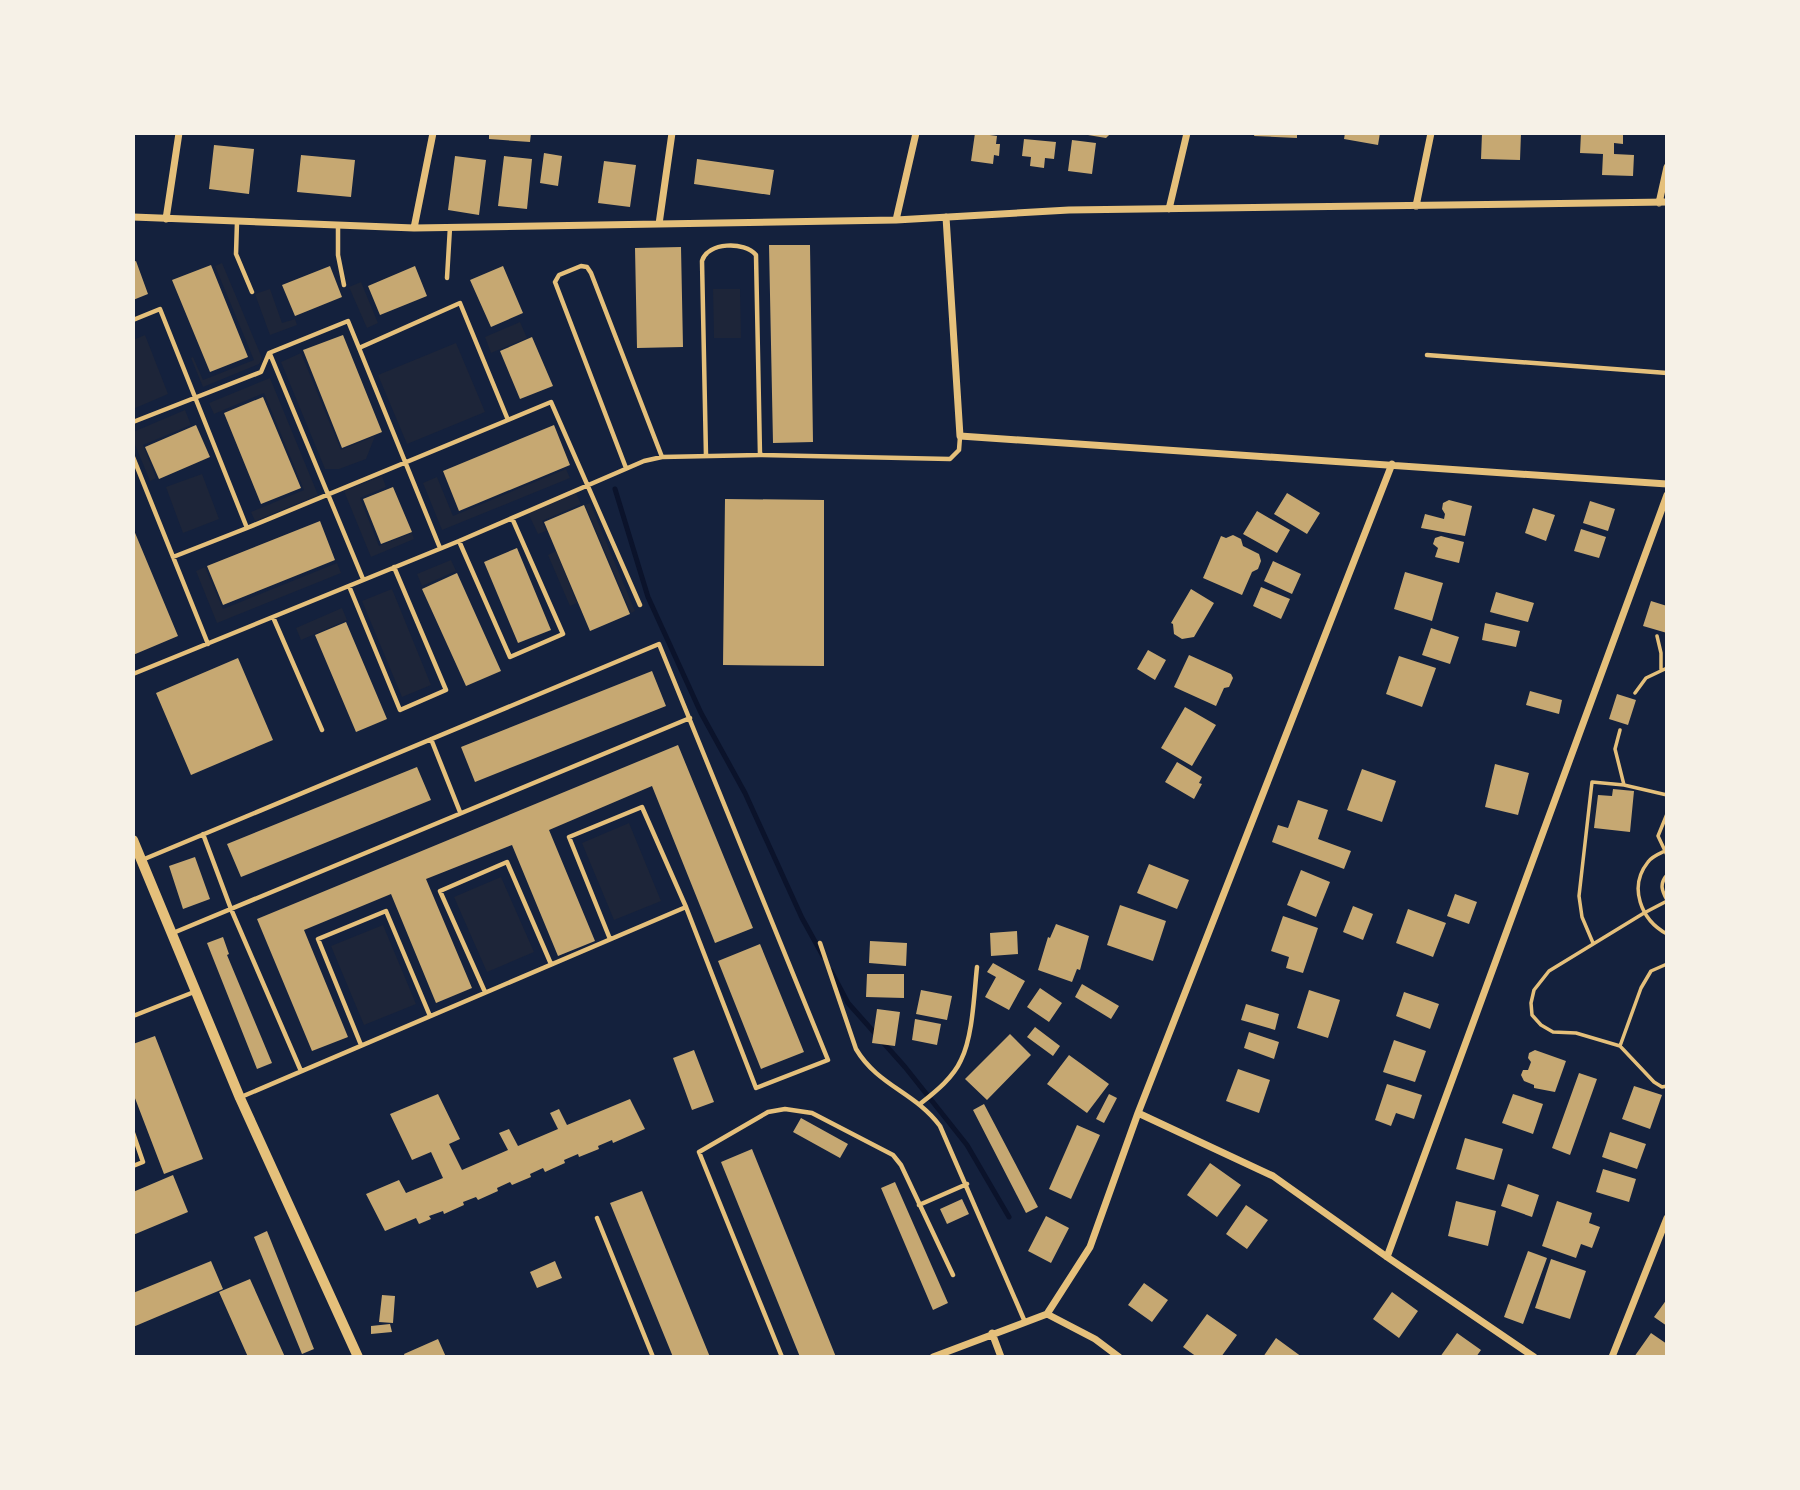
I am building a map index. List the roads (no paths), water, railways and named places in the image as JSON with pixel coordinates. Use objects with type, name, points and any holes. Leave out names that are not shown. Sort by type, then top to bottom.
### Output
[{"type":"street","points":[[166,219],[179,133]]},
{"type":"street","points":[[414,228],[433,133]]},
{"type":"street","points":[[659,224],[672,133]]},
{"type":"street","points":[[896,220],[916,133]]},
{"type":"street","points":[[1170,209],[1187,133]]},
{"type":"street","points":[[1416,206],[1431,133]]},
{"type":"street","points":[[133,217],[414,228],[896,220],[1069,210],[1663,203],[1667,167]]},
{"type":"street","points":[[946,217],[960,436],[1667,484]]},
{"type":"street","points":[[933,1357],[1047,1314],[1090,1247],[1138,1113],[1392,464]]},
{"type":"street","points":[[1387,1257],[1667,495]]},
{"type":"street","points":[[133,841],[240,1098],[358,1357]]},
{"type":"street","points":[[1138,1113],[1273,1176],[1534,1357]]},
{"type":"street","points":[[1612,1357],[1666,1222]]},
{"type":"street","points":[[1047,1314],[1095,1339],[1119,1357]]},
{"type":"street","points":[[992,1333],[1001,1357]]},
{"type":"lane","points":[[237,222],[236,254],[253,292]]},
{"type":"lane","points":[[338,225],[338,256],[345,285]]},
{"type":"lane","points":[[447,278],[450,227]]},
{"type":"lane","points":[[706,456],[702,261],[706,253],[714,248],[744,247],[754,251],[756,260],[760,455]]},
{"type":"lane","points":[[626,468],[555,282],[559,275],[581,266],[587,267],[591,273],[662,457]]},
{"type":"lane","points":[[359,348],[460,303],[508,420]]},
{"type":"lane","points":[[133,320],[160,309],[247,528]]},
{"type":"lane","points":[[133,422],[261,372],[269,353],[348,321],[440,548]]},
{"type":"lane","points":[[269,353],[363,579]]},
{"type":"lane","points":[[1427,355],[1667,373]]},
{"type":"lane","points":[[173,557],[551,402],[640,605]]},
{"type":"lane","points":[[133,674],[459,541],[626,468],[662,457],[760,455],[950,459],[959,450],[960,436]]},
{"type":"lane","points":[[133,457],[208,643]]},
{"type":"lane","points":[[459,541],[510,657],[563,634],[512,518]]},
{"type":"lane","points":[[349,586],[400,710],[446,690],[394,567]]},
{"type":"lane","points":[[273,617],[322,730]]},
{"type":"lane","points":[[141,860],[659,643],[828,1060],[756,1088],[686,907],[642,807],[569,837],[610,939]]},
{"type":"lane","points":[[172,933],[690,718]]},
{"type":"lane","points":[[431,739],[460,812]]},
{"type":"lane","points":[[203,834],[231,909],[301,1071]]},
{"type":"lane","points":[[485,992],[440,891],[508,862],[551,964]]},
{"type":"lane","points":[[240,1098],[686,907]]},
{"type":"lane","points":[[361,1045],[318,939],[386,911],[430,1016]]},
{"type":"lane","points":[[820,943],[856,1049],[880,1078],[928,1110],[940,1126],[1026,1322]]},
{"type":"lane","points":[[920,1104],[938,1089],[962,1059],[967,1042],[977,967]]},
{"type":"lane","points":[[133,1016],[195,991]]},
{"type":"lane","points":[[782,1357],[699,1152],[768,1112],[785,1108],[813,1113],[893,1154],[953,1275]]},
{"type":"lane","points":[[133,1133],[143,1162],[133,1166]]},
{"type":"lane","points":[[919,1205],[967,1184]]},
{"type":"lane","points":[[597,1217],[653,1357]]},
{"type":"waterway","points":[[615,489],[648,597],[701,713],[745,793],[802,918],[823,956]]},
{"type":"waterway","points":[[831,971],[848,1003],[905,1067],[967,1145],[1009,1217]]}]
